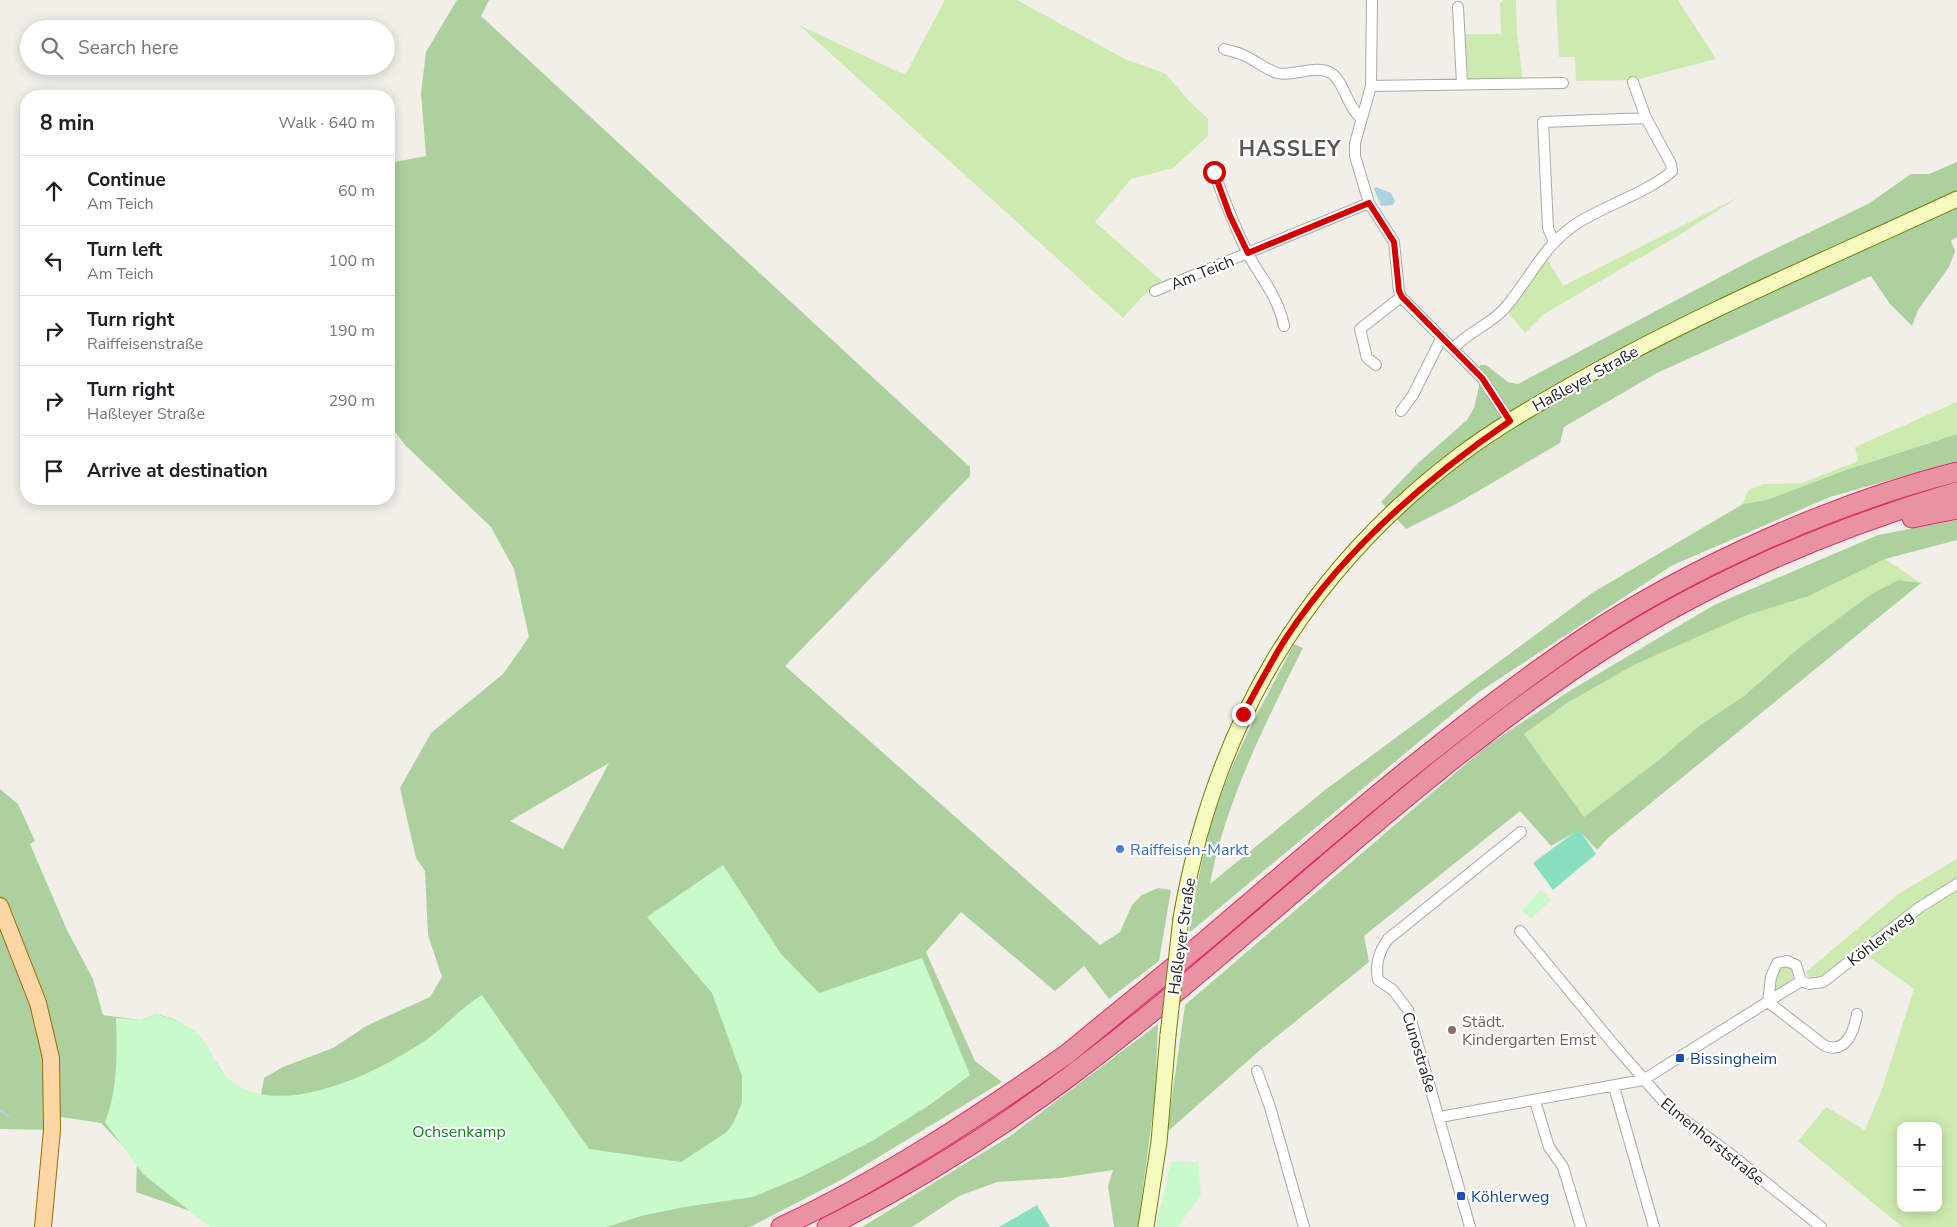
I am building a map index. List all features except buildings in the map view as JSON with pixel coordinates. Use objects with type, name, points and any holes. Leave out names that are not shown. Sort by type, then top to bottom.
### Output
[{"type":"highway","points":[[781,1227],[818,1210],[923,1150],[998,1102],[1067,1054],[1467,722],[1585,638],[1704,569],[1849,506],[1957,472]]},
{"type":"highway","points":[[827,1227],[872,1204],[1002,1125],[1072,1075],[1208,965],[1328,862],[1480,738],[1582,664],[1714,588],[1779,557],[1864,522],[1957,492]]},
{"type":"highway","points":[[1864,522],[1891,523],[1957,509]]},
{"type":"main road","name":"Haßleyer Straße","points":[[1146,1227],[1159,1142],[1168,1035],[1181,918],[1196,841],[1215,781],[1243,714],[1286,639],[1329,581],[1398,508],[1461,454],[1510,421],[1642,346],[1957,199]]},
{"type":"main road","points":[[0,906],[38,1003],[51,1058],[52,1130],[43,1227]]},
{"type":"street","points":[[1372,0],[1372,86],[1355,143],[1355,156],[1369,203],[1394,242],[1399,291],[1402,297],[1482,378],[1510,421]]},
{"type":"street","points":[[1458,8],[1462,84]]},
{"type":"street","points":[[1224,49],[1243,54],[1278,73],[1291,74],[1321,70],[1330,72],[1336,77],[1354,112],[1361,118]]},
{"type":"street","points":[[1454,348],[1466,336],[1493,320],[1506,307],[1537,261],[1554,242],[1576,224],[1672,171],[1671,164],[1646,118],[1633,82]]},
{"type":"street","points":[[1372,86],[1563,83]]},
{"type":"street","points":[[1554,242],[1548,228],[1543,122],[1646,118]]},
{"type":"street","name":"Am Teich","points":[[1214,172],[1230,216],[1248,253],[1280,305],[1284,326]]},
{"type":"street","name":"Am Teich","points":[[1155,291],[1369,203]]},
{"type":"street","points":[[1376,365],[1367,358],[1360,329],[1402,297]]},
{"type":"street","points":[[1400,411],[1412,395],[1442,337]]},
{"type":"street","name":"Cunostraße","points":[[1470,1227],[1408,1010],[1393,990],[1378,980],[1376,968],[1380,951],[1388,939],[1521,832]]},
{"type":"street","name":"Köhlerweg","points":[[1801,981],[1809,984],[1823,982],[1920,907],[1957,884]]},
{"type":"street","name":"Elmenhorststraße","points":[[1520,930],[1643,1080],[1670,1109],[1729,1153],[1816,1225]]},
{"type":"street","points":[[1440,1117],[1614,1087],[1643,1080],[1768,1002],[1801,981],[1796,965],[1787,961],[1777,963],[1771,976],[1768,1002]]},
{"type":"street","points":[[1768,1002],[1824,1046],[1834,1050],[1842,1047],[1854,1029],[1857,1014]]},
{"type":"street","points":[[1257,1071],[1270,1107],[1304,1227]]},
{"type":"street","points":[[1614,1087],[1654,1227]]},
{"type":"street","points":[[1535,1101],[1549,1147],[1563,1167],[1581,1227]]},
{"type":"green space","points":[[457,0],[489,0],[481,16],[970,467],[970,476],[785,666],[1100,945],[1120,932],[1132,905],[1142,895],[1158,888],[1171,890],[1159,961],[1109,999],[1084,966],[1055,991],[961,912],[926,952],[975,1061],[1002,1082],[841,1180],[750,1227],[236,1227],[136,1192],[137,1161],[101,1123],[61,1117],[52,1130],[0,1129],[0,789],[18,804],[35,841],[30,844],[67,930],[93,979],[103,1015],[140,1020],[156,1014],[174,1019],[198,1034],[227,1079],[245,1091],[261,1095],[264,1078],[283,1067],[333,1048],[368,1025],[430,997],[442,977],[428,935],[425,871],[416,858],[400,788],[431,733],[503,674],[529,637],[514,569],[491,527],[405,445],[395,432],[395,162],[426,156],[421,93],[426,52]],"holes":[[[609,763],[563,849],[510,821]]]},
{"type":"green space","points":[[945,0],[1017,0],[1125,59],[1166,74],[1187,99],[1208,119],[1208,136],[1173,168],[1131,179],[1095,222],[1162,281],[1141,298],[1123,318],[799,25],[905,75]]},
{"type":"green space","points":[[1503,0],[1516,0],[1517,33],[1523,81],[1472,82],[1468,79],[1464,34],[1501,34],[1500,3]]},
{"type":"green space","points":[[1556,0],[1678,0],[1716,59],[1635,80],[1576,81],[1575,57],[1559,57]]},
{"type":"green space","points":[[1957,162],[1957,237],[1951,241],[1955,251],[1949,267],[1918,310],[1912,326],[1890,304],[1871,276],[1657,373],[1564,427],[1560,443],[1456,504],[1406,529],[1381,502],[1418,463],[1467,420],[1474,408],[1479,386],[1480,365],[1486,365],[1508,382],[1518,384],[1754,259],[1868,204],[1911,174],[1929,174]]},
{"type":"green space","points":[[1739,197],[1676,237],[1544,314],[1525,333],[1508,312],[1547,258],[1563,286]]},
{"type":"green space","points":[[1957,402],[1957,434],[1876,460],[1767,500],[1743,504],[1746,494],[1750,489],[1764,484],[1802,483],[1858,461],[1855,447]]},
{"type":"green space","points":[[1957,434],[1957,461],[1830,497],[1673,565],[1479,692],[1189,933],[1204,852],[1222,793],[1244,741],[1294,644],[1303,648],[1261,734],[1236,793],[1217,853],[1210,884],[1325,790],[1592,593],[1743,504],[1767,500],[1849,469]]},
{"type":"green space","points":[[1957,520],[1957,540],[1885,559],[1809,596],[1747,615],[1636,664],[1567,703],[1524,734],[1584,817],[1659,760],[1699,726],[1744,696],[1800,647],[1870,595],[1898,580],[1921,583],[1608,838],[1597,850],[1579,830],[1551,846],[1520,811],[1364,936],[1369,962],[1259,1051],[1167,1132],[1185,1005],[1489,744],[1571,690],[1714,605],[1878,535]]},
{"type":"green space","points":[[1885,559],[1921,583],[1898,580],[1800,647],[1744,696],[1699,726],[1659,760],[1584,817],[1524,734],[1567,703],[1636,664],[1747,614],[1809,596]]},
{"type":"green space","points":[[1579,829],[1596,854],[1553,890],[1533,863]]},
{"type":"green space","points":[[1957,859],[1957,884],[1827,976],[1812,979],[1808,976],[1806,972],[1897,895]]},
{"type":"green space","name":"Ochsenkamp","points":[[723,865],[781,954],[819,993],[922,958],[970,1075],[931,1104],[872,1141],[803,1176],[753,1197],[684,1207],[641,1216],[607,1227],[210,1227],[143,1174],[105,1122],[114,1084],[116,1018],[140,1020],[156,1014],[183,1024],[193,1029],[207,1045],[218,1066],[228,1079],[257,1093],[281,1096],[307,1093],[333,1086],[359,1077],[384,1065],[426,1040],[482,995],[589,1149],[681,1162],[727,1132],[734,1122],[742,1102],[742,1076],[712,993],[647,917]]},
{"type":"green space","points":[[1541,890],[1551,900],[1531,919],[1522,910]]},
{"type":"green space","points":[[1957,890],[1957,1227],[1902,1227],[1798,1141],[1826,1107],[1865,1130],[1882,1089],[1914,989],[1866,955],[1889,935]]},
{"type":"green space","points":[[1787,966],[1793,968],[1794,978],[1777,991],[1775,989],[1778,970]]},
{"type":"green space","points":[[1158,1024],[1155,1096],[1138,1227],[1114,1227],[1108,1186],[1113,1170],[1060,1178],[997,1182],[959,1196],[912,1227],[862,1227],[1010,1136]]},
{"type":"green space","points":[[1171,1161],[1198,1162],[1201,1195],[1178,1227],[1156,1227]]},
{"type":"green space","points":[[1037,1205],[1050,1227],[999,1227]]},
{"type":"water","points":[[1376,187],[1391,193],[1395,201],[1393,205],[1381,206],[1374,189]]},
{"type":"waterway","points":[[0,1110],[8,1116]]},
{"type":"place","name":"Raiffeisen-Markt","points":[[1120,849]]},
{"type":"place","name":"Städt. Kindergarten Emst","points":[[1452,1030]]},
{"type":"place","name":"Bissingheim","points":[[1680,1058]]},
{"type":"place","name":"Köhlerweg","points":[[1461,1196]]},
{"type":"district","name":"HASSLEY","points":[[1290,149]]},
{"type":"route","points":[[1214,172],[1230,216],[1248,253],[1369,203],[1394,242],[1399,291],[1402,297],[1482,378],[1510,421],[1461,454],[1398,508],[1329,581],[1286,639],[1243,714]]}]
